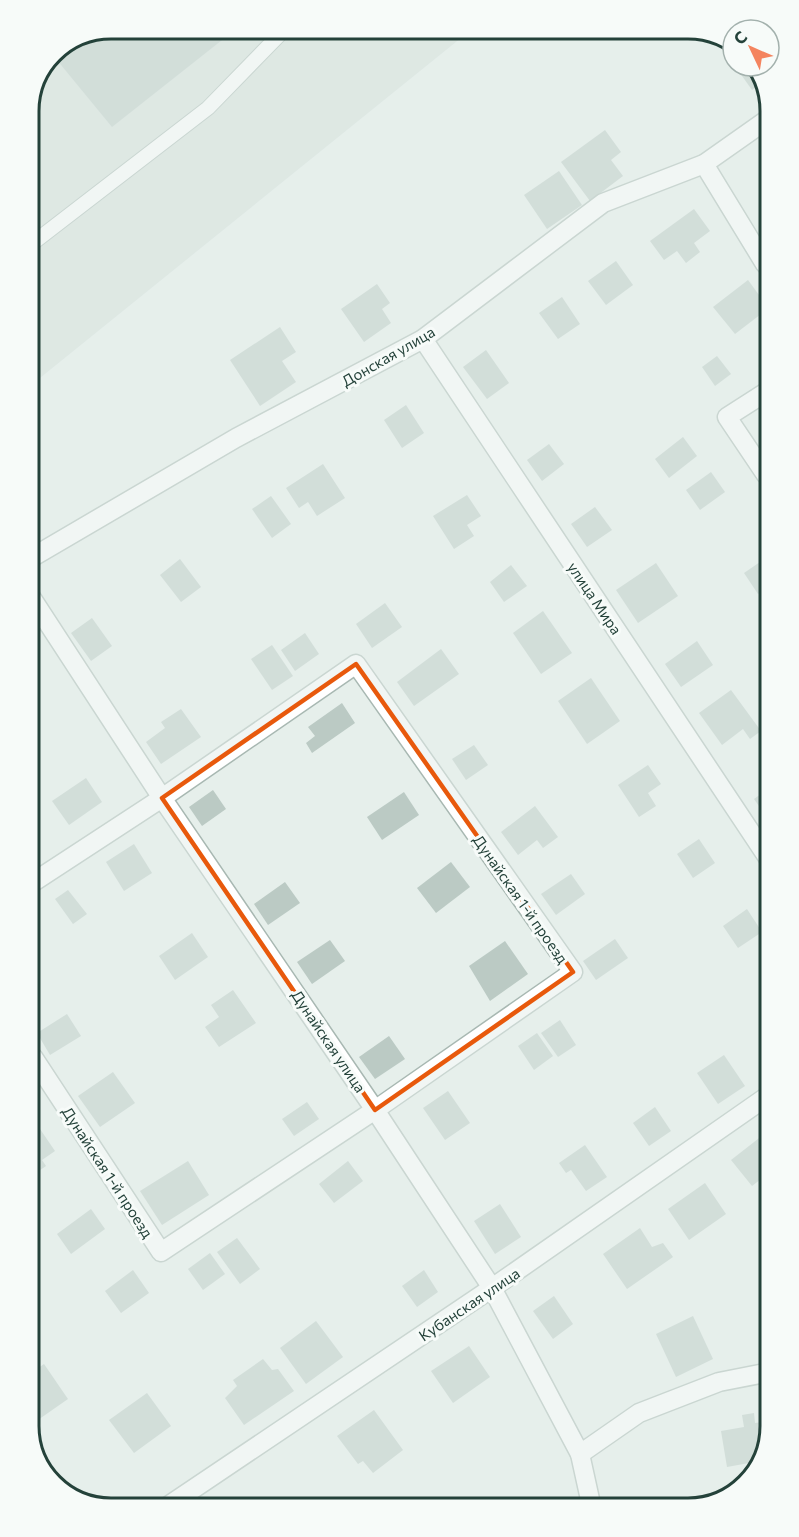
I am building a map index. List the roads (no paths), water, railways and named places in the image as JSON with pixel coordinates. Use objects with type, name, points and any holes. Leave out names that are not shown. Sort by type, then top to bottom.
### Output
[{"type":"street","name":"Донская улица","points":[[39,553],[236,438],[423,339],[603,203],[704,164],[760,125]]},
{"type":"street","points":[[704,164],[760,256]]},
{"type":"street","name":"улица Мира","points":[[423,339],[760,846]]},
{"type":"street","points":[[760,396],[728,417],[760,466]]},
{"type":"street","name":"Дунайская улица","points":[[39,609],[162,798],[375,1110],[492,1288],[580,1454],[590,1498]]},
{"type":"street","name":"Дунайская 1-й проезд","points":[[39,878],[162,798],[356,664],[573,972],[375,1110],[161,1252],[39,1066]]},
{"type":"street","name":"Кубанская улица","points":[[180,1498],[492,1288],[760,1101]]},
{"type":"street","points":[[580,1454],[639,1413],[719,1382],[760,1374]]},
{"type":"lane","points":[[39,238],[208,108],[274,39]]}]
